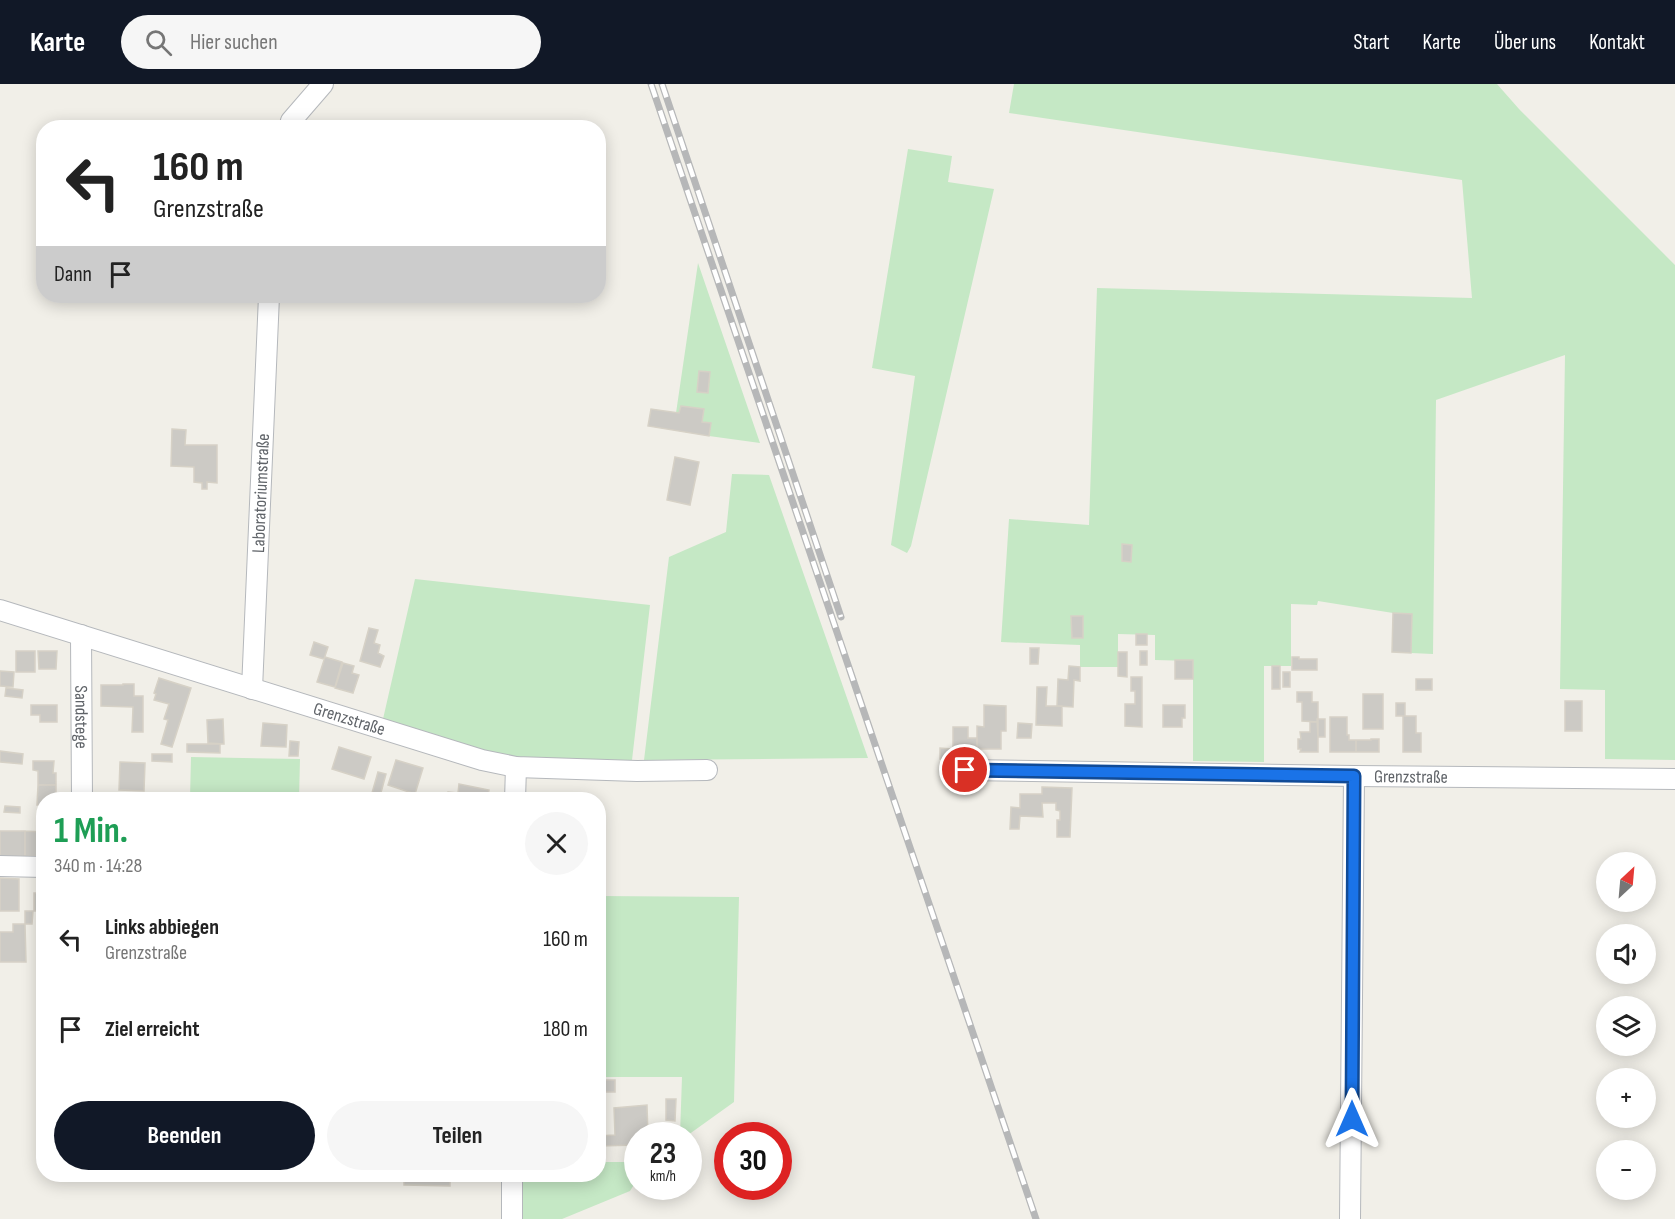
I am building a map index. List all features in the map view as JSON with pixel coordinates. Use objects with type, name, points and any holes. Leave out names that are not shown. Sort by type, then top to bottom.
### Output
[{"type":"street","points":[[292,120],[323,84]]},
{"type":"street","name":"Laboratoriumstraße","points":[[252,689],[269,303]]},
{"type":"street","name":"Grenzstraße","points":[[0,610],[482,760],[516,767],[637,771],[707,770]]},
{"type":"street","name":"Sandstege","points":[[81,635],[81,792]]},
{"type":"street","points":[[515,792],[516,767]]},
{"type":"street","name":"Grenzstraße","points":[[965,770],[1675,779]]},
{"type":"street","points":[[1350,1219],[1354,776]]},
{"type":"street","points":[[0,866],[36,867]]},
{"type":"street","points":[[512,1182],[512,1219]]},
{"type":"green space","points":[[1014,84],[1497,84],[1519,109],[1675,265],[1675,760],[1605,759],[1605,690],[1560,689],[1565,355],[1436,400],[1433,654],[1411,653],[1411,614],[1318,601],[1317,605],[1291,604],[1291,666],[1264,666],[1264,762],[1193,761],[1193,661],[1155,660],[1155,635],[1118,634],[1118,667],[1080,667],[1080,645],[1001,642],[1009,519],[1089,525],[1097,288],[1472,298],[1462,180],[1009,113]]},
{"type":"green space","points":[[908,149],[952,156],[948,182],[994,189],[911,546],[907,553],[891,545],[915,376],[872,368]]},
{"type":"green space","points":[[698,263],[760,443],[709,436],[711,423],[702,422],[704,409],[681,406],[679,413],[676,413]]},
{"type":"green space","points":[[732,474],[769,475],[868,758],[644,760],[669,557],[726,532]]},
{"type":"green space","points":[[415,579],[650,605],[632,760],[510,759],[383,719]]},
{"type":"green space","points":[[191,757],[300,759],[299,792],[190,792]]},
{"type":"green space","points":[[606,896],[739,897],[734,1102],[702,1125],[702,1122],[680,1122],[682,1077],[606,1077]]},
{"type":"green space","points":[[606,1162],[624,1162],[624,1193],[562,1219],[518,1219],[516,1182],[606,1182]]},
{"type":"building","points":[[699,371],[710,372],[708,393],[697,392]]},
{"type":"building","points":[[681,406],[704,409],[702,422],[711,423],[709,436],[648,426],[651,409],[679,413]]},
{"type":"building","points":[[172,429],[186,430],[185,445],[217,445],[217,483],[207,482],[207,489],[202,489],[202,483],[194,482],[194,467],[171,466]]},
{"type":"building","points":[[675,457],[699,462],[690,505],[667,500]]},
{"type":"building","points":[[1122,544],[1132,545],[1131,562],[1122,561]]},
{"type":"building","points":[[1393,613],[1412,614],[1411,653],[1392,652]]},
{"type":"building","points":[[1071,616],[1083,616],[1083,638],[1072,638]]},
{"type":"building","points":[[369,628],[378,630],[374,643],[380,645],[378,653],[384,656],[380,667],[360,661]]},
{"type":"building","points":[[1136,634],[1147,634],[1147,645],[1136,645]]},
{"type":"building","points":[[314,642],[328,647],[324,659],[310,655]]},
{"type":"building","points":[[1030,648],[1039,648],[1038,664],[1030,664]]},
{"type":"building","points":[[16,651],[35,651],[35,672],[16,672]]},
{"type":"building","points":[[38,651],[57,651],[56,669],[39,669]]},
{"type":"building","points":[[1140,651],[1147,651],[1147,665],[1140,665]]},
{"type":"building","points":[[1118,652],[1127,652],[1127,677],[1118,676]]},
{"type":"building","points":[[325,657],[342,662],[335,687],[317,682]]},
{"type":"building","points":[[1292,657],[1317,659],[1317,670],[1292,670]]},
{"type":"building","points":[[1175,660],[1193,660],[1193,679],[1175,679]]},
{"type":"building","points":[[343,663],[354,666],[352,673],[359,675],[353,693],[335,688]]},
{"type":"building","points":[[1069,666],[1080,667],[1080,681],[1074,680],[1073,707],[1057,706],[1058,679],[1068,680]]},
{"type":"building","points":[[1272,666],[1280,666],[1280,689],[1272,689]]},
{"type":"building","points":[[0,671],[14,672],[13,687],[0,686]]},
{"type":"building","points":[[1283,672],[1290,672],[1290,687],[1283,687]]},
{"type":"building","points":[[1131,677],[1142,677],[1142,727],[1125,726],[1125,704],[1135,704],[1135,691],[1131,691]]},
{"type":"building","points":[[159,678],[191,688],[172,747],[161,744],[168,720],[164,719],[169,704],[154,700]]},
{"type":"building","points":[[1416,679],[1432,679],[1432,690],[1416,690]]},
{"type":"building","points":[[134,684],[134,696],[143,696],[143,732],[132,732],[133,707],[101,706],[101,685]]},
{"type":"building","points":[[1037,687],[1047,687],[1046,706],[1062,706],[1062,726],[1036,725]]},
{"type":"building","points":[[6,688],[23,690],[22,698],[5,696]]},
{"type":"building","points":[[1297,692],[1312,692],[1312,702],[1318,702],[1318,722],[1302,721],[1302,702],[1297,702]]},
{"type":"building","points":[[1363,694],[1383,694],[1383,729],[1363,729]]},
{"type":"building","points":[[1565,701],[1582,701],[1582,731],[1565,731]]},
{"type":"building","points":[[1396,703],[1405,703],[1405,716],[1416,716],[1416,733],[1421,733],[1421,752],[1403,752],[1403,716],[1396,716]]},
{"type":"building","points":[[31,705],[57,705],[57,722],[40,722],[40,715],[31,715]]},
{"type":"building","points":[[984,705],[1006,706],[1006,731],[1001,731],[1001,749],[977,749],[977,726],[984,727]]},
{"type":"building","points":[[1163,705],[1185,705],[1182,727],[1163,727]]},
{"type":"building","points":[[1330,717],[1347,717],[1347,735],[1349,735],[1349,740],[1356,740],[1356,752],[1330,752]]},
{"type":"building","points":[[223,719],[224,744],[208,743],[207,720]]},
{"type":"building","points":[[1317,719],[1325,719],[1325,737],[1318,737]]},
{"type":"building","points":[[1310,722],[1318,722],[1318,752],[1300,752],[1298,739],[1301,739],[1300,732],[1310,732]]},
{"type":"building","points":[[263,723],[287,725],[286,747],[261,746]]},
{"type":"building","points":[[1018,723],[1032,724],[1031,738],[1017,738]]},
{"type":"building","points":[[953,727],[968,727],[968,738],[977,738],[977,749],[957,748],[957,759],[940,759],[940,748],[953,749]]},
{"type":"building","points":[[1379,739],[1379,752],[1356,752],[1356,740]]},
{"type":"building","points":[[290,741],[299,742],[298,756],[289,756]]},
{"type":"building","points":[[187,744],[220,744],[220,753],[187,752]]},
{"type":"building","points":[[339,747],[371,757],[364,779],[332,769]]},
{"type":"building","points":[[0,751],[23,754],[22,764],[0,762]]},
{"type":"building","points":[[152,754],[172,754],[172,762],[152,761]]},
{"type":"building","points":[[396,760],[423,768],[416,792],[388,785]]},
{"type":"building","points":[[33,761],[54,761],[53,773],[56,773],[56,785],[38,785],[38,771],[33,770]]},
{"type":"building","points":[[120,762],[145,763],[144,791],[119,790]]},
{"type":"building","points":[[378,772],[386,774],[381,792],[372,792]]},
{"type":"building","points":[[459,784],[489,790],[489,792],[458,792]]},
{"type":"building","points":[[38,785],[56,785],[56,792],[38,792]]},
{"type":"building","points":[[1042,787],[1072,788],[1070,837],[1057,837],[1057,820],[1060,820],[1060,811],[1056,810],[1056,803],[1042,803],[1043,817],[1020,816],[1019,829],[1010,829],[1011,807],[1020,808],[1020,794],[1042,794]]},
{"type":"building","points":[[5,806],[20,807],[20,813],[4,812]]},
{"type":"building","points":[[0,831],[25,831],[25,856],[0,856]]},
{"type":"building","points":[[25,831],[36,832],[36,856],[25,856]]},
{"type":"building","points":[[0,878],[19,879],[19,911],[0,911]]},
{"type":"building","points":[[34,893],[36,893],[36,911],[34,911]]},
{"type":"building","points":[[25,911],[33,911],[32,924],[25,924]]},
{"type":"building","points":[[13,924],[25,924],[26,962],[0,962],[0,932],[13,932]]},
{"type":"building","points":[[606,1080],[615,1080],[615,1092],[606,1092]]},
{"type":"building","points":[[666,1099],[676,1099],[675,1121],[666,1120]]},
{"type":"building","points":[[647,1105],[648,1122],[624,1122],[624,1145],[606,1146],[606,1136],[615,1135],[614,1108]]},
{"type":"building","points":[[404,1182],[450,1182],[450,1186],[404,1185]]},
{"type":"railway","points":[[651,84],[1036,1219]]},
{"type":"railway","points":[[662,84],[841,617]]},
{"type":"route","points":[[965,770],[1354,776],[1352,1119]]}]
